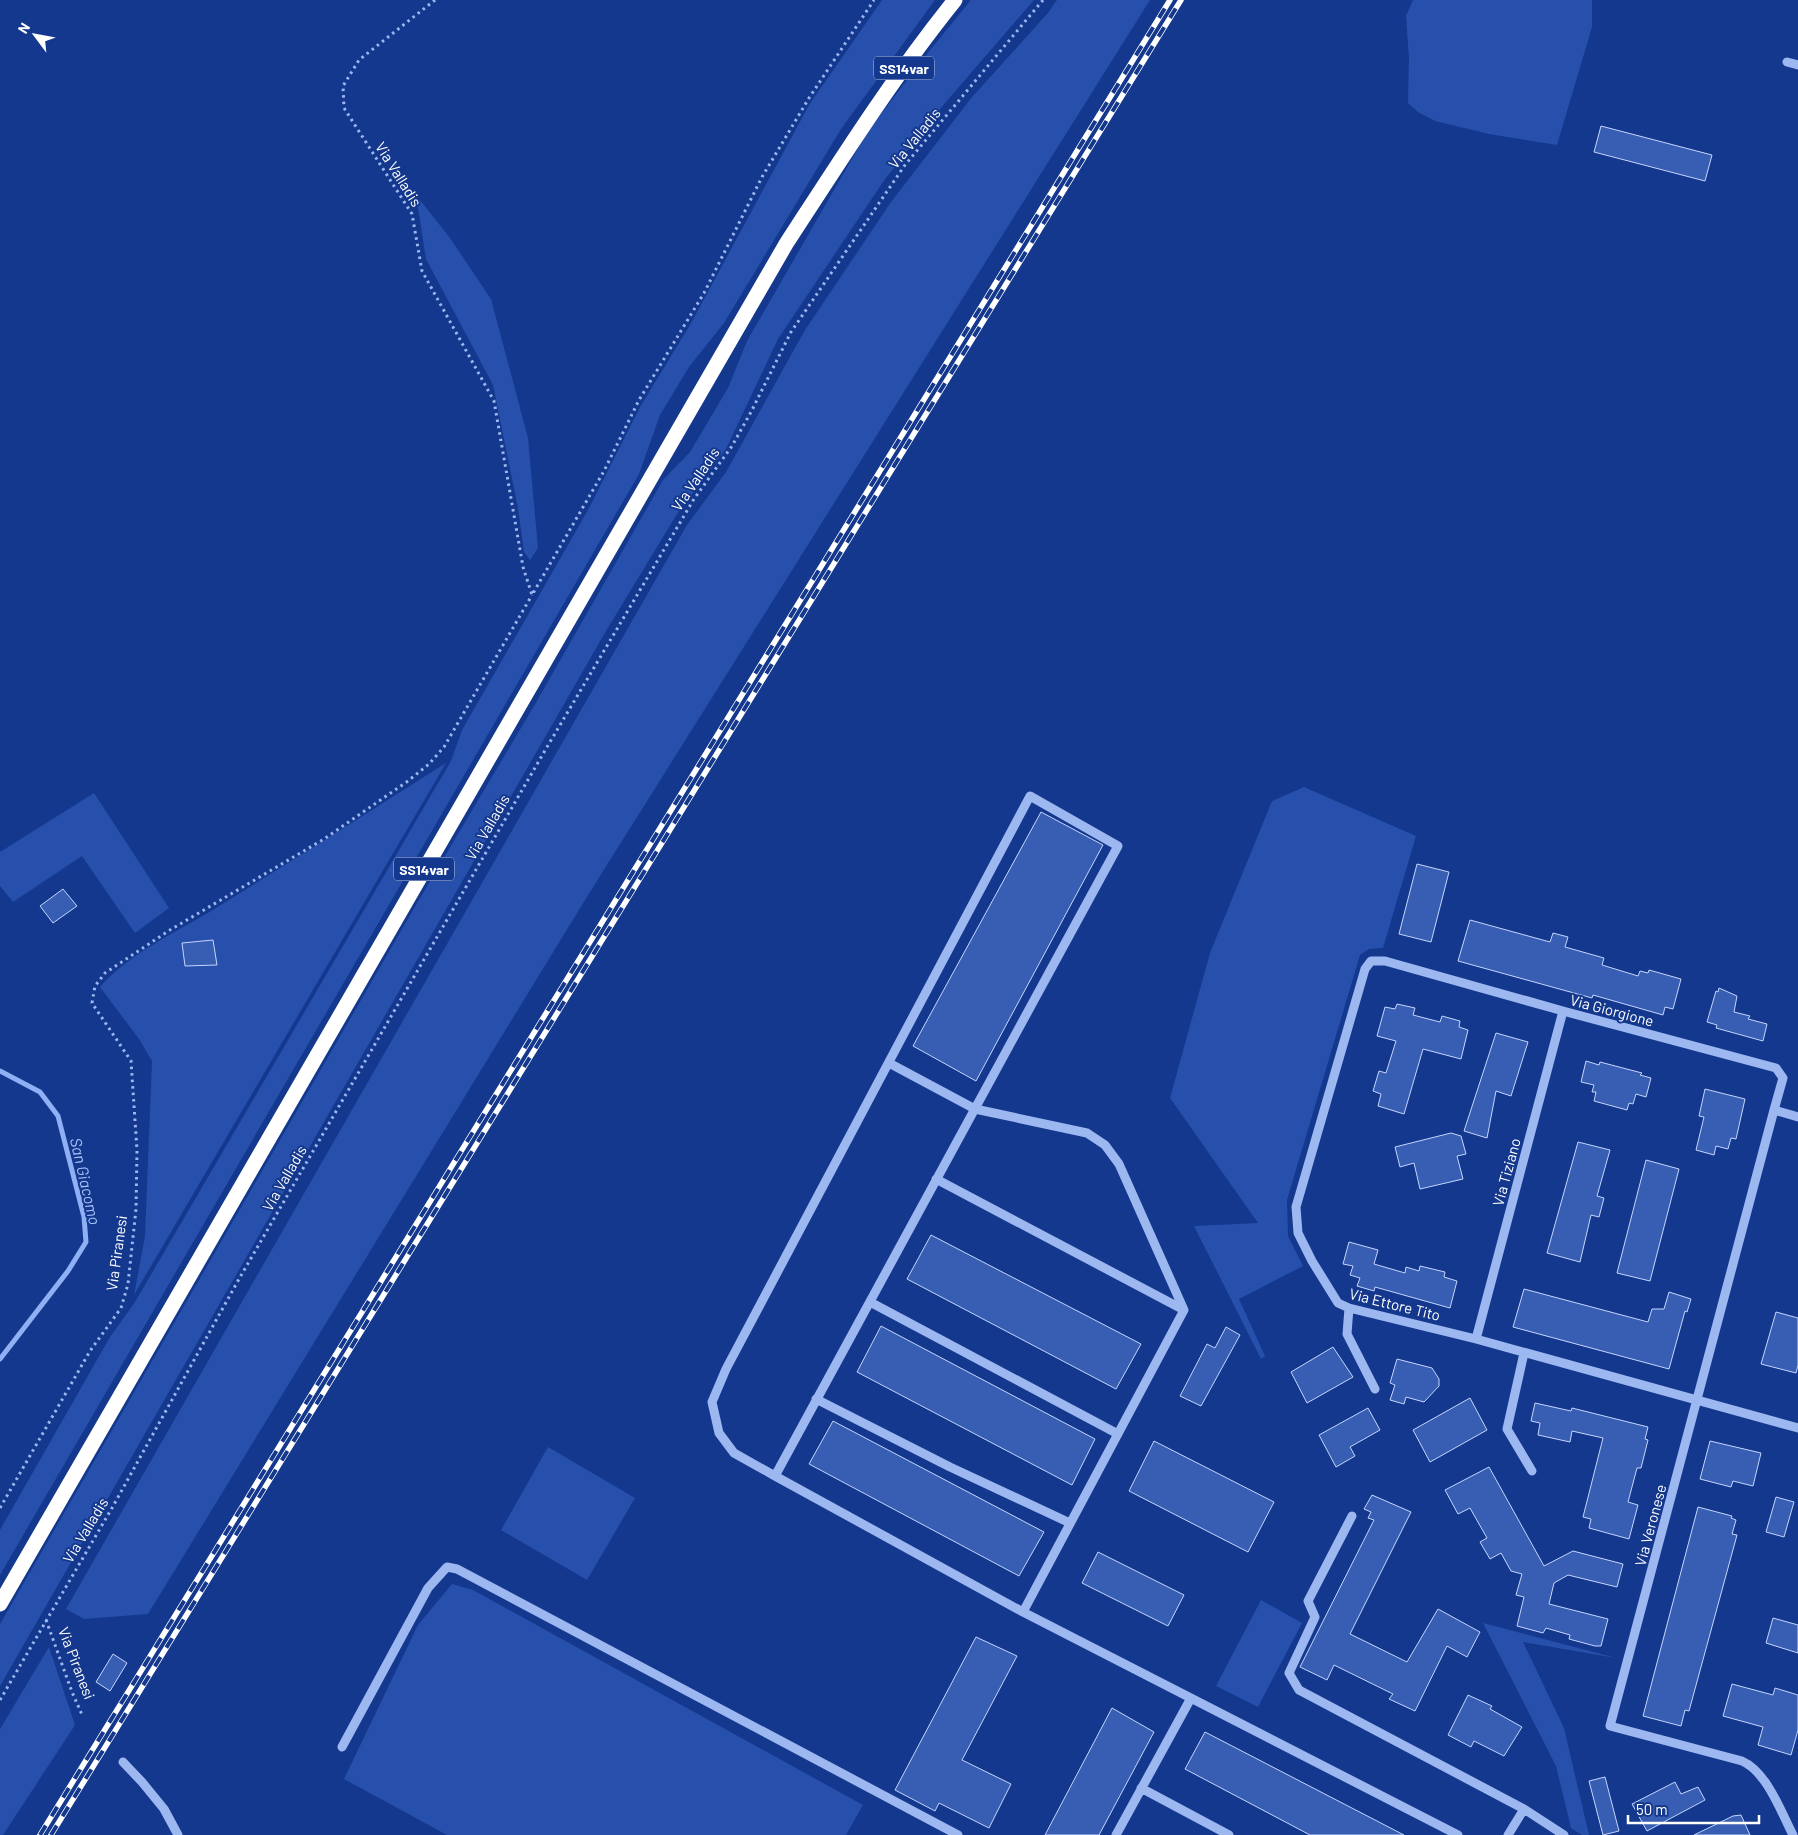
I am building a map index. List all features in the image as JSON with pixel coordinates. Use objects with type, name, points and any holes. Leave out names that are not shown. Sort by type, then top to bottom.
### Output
[{"type":"highway","name":"SS14var","points":[[0,1604],[781,253],[854,138],[934,26],[955,0]]},
{"type":"street","points":[[1787,62],[1798,65]]},
{"type":"street","points":[[775,1476],[1118,846],[1030,796],[726,1369],[712,1402],[719,1433],[734,1453],[775,1476],[1023,1612],[1458,1835]]},
{"type":"street","name":"Via Giorgione","points":[[1371,961],[1385,961],[1776,1068],[1784,1078],[1774,1110]]},
{"type":"street","name":"Via Ettore Tito","points":[[1371,961],[1365,969],[1296,1207],[1298,1233],[1312,1261],[1338,1304],[1476,1339],[1798,1428]]},
{"type":"street","name":"Via Tiziano","points":[[1476,1339],[1563,1011]]},
{"type":"street","points":[[889,1063],[975,1109],[1087,1133],[1105,1146],[1119,1164],[1184,1310]]},
{"type":"street","points":[[1774,1110],[1798,1117]]},
{"type":"street","name":"Via Veronese","points":[[1774,1110],[1610,1726],[1751,1765],[1758,1771],[1793,1835]]},
{"type":"street","points":[[936,1178],[1184,1310]]},
{"type":"street","points":[[870,1302],[1118,1434]]},
{"type":"street","points":[[1349,1308],[1347,1334],[1375,1389]]},
{"type":"street","points":[[1023,1612],[1184,1310]]},
{"type":"street","points":[[1524,1353],[1507,1430],[1532,1471]]},
{"type":"street","points":[[816,1399],[950,1467],[1070,1523]]},
{"type":"street","points":[[1352,1516],[1308,1601],[1315,1617],[1289,1673],[1299,1690],[1524,1809],[1564,1835]]},
{"type":"street","points":[[342,1747],[428,1588],[447,1567],[457,1569],[958,1835]]},
{"type":"street","points":[[1116,1835],[1191,1698]]},
{"type":"street","points":[[123,1762],[164,1809],[178,1835]]},
{"type":"street","points":[[1141,1788],[1229,1835]]},
{"type":"street","points":[[1508,1835],[1524,1809]]},
{"type":"path","name":"Via Valladis","points":[[435,0],[359,60],[343,86],[344,108],[412,214],[422,271],[494,401],[523,567],[532,595]]},
{"type":"path","points":[[532,595],[604,471],[639,400],[704,293],[762,177],[808,98],[874,0]]},
{"type":"path","name":"Via Valladis","points":[[0,1700],[112,1508],[273,1219],[546,747],[694,498],[732,446],[791,332],[905,165],[1043,0]]},
{"type":"path","name":"Via Piranesi","points":[[0,1508],[90,1351],[121,1308],[128,1284],[136,1209],[137,1150],[131,1061],[92,1003],[95,986],[105,973],[170,930],[324,839],[408,781],[429,764],[448,739],[532,595]]},
{"type":"path","name":"Via Piranesi","points":[[46,1619],[72,1692],[83,1716]]},
{"type":"shaded area","points":[[882,0],[935,0],[841,129],[724,323],[689,367],[660,415],[639,474],[0,1575],[0,1530],[110,1337],[135,1302],[451,761],[462,730],[588,510],[640,407],[690,325],[809,105]]},
{"type":"shaded area","points":[[971,0],[1034,0],[945,103],[885,179],[778,339],[726,449],[677,514],[606,631],[0,1686],[0,1624],[420,898],[534,706],[663,480],[690,452],[728,388],[747,341],[868,131]]},
{"type":"shaded area","points":[[1057,0],[1150,0],[590,892],[148,1614],[84,1619],[66,1609],[687,525],[726,472],[805,330],[891,202],[972,97],[1048,13]]},
{"type":"shaded area","points":[[1413,0],[1592,0],[1592,27],[1557,145],[1489,134],[1435,121],[1418,112],[1408,103],[1409,58],[1406,16]]},
{"type":"shaded area","points":[[416,195],[450,238],[491,299],[528,438],[538,548],[530,560],[524,552],[518,508],[493,385],[426,259]]},
{"type":"shaded area","points":[[446,763],[134,1295],[145,1236],[152,1061],[139,1039],[100,987],[126,963],[155,943],[216,908]]},
{"type":"shaded area","points":[[1304,787],[1416,836],[1383,948],[1369,949],[1360,955],[1287,1200],[1288,1236],[1303,1266],[1239,1299],[1265,1356],[1261,1359],[1194,1226],[1258,1223],[1170,1098],[1210,953],[1272,801]]},
{"type":"shaded area","points":[[94,793],[169,908],[135,933],[82,856],[13,902],[0,886],[0,852]]},
{"type":"shaded area","points":[[548,1447],[635,1498],[587,1580],[501,1530]]},
{"type":"shaded area","points":[[452,1584],[473,1590],[863,1805],[846,1835],[447,1835],[344,1779],[418,1625]]},
{"type":"shaded area","points":[[1261,1600],[1302,1623],[1258,1707],[1216,1686]]},
{"type":"shaded area","points":[[1483,1623],[1616,1658],[1523,1642],[1564,1728],[1589,1835],[1582,1835],[1571,1828],[1556,1766]]},
{"type":"shaded area","points":[[49,1647],[75,1725],[3,1835],[0,1835],[0,1729]]},
{"type":"building","points":[[1601,126],[1712,155],[1705,181],[1594,152]]},
{"type":"building","points":[[1041,812],[1103,845],[976,1081],[913,1046]]},
{"type":"building","points":[[1417,864],[1449,872],[1431,942],[1399,934]]},
{"type":"building","points":[[63,889],[77,906],[53,923],[40,906]]},
{"type":"building","points":[[1470,920],[1550,942],[1553,933],[1568,937],[1565,947],[1604,958],[1602,965],[1638,976],[1640,971],[1648,973],[1649,970],[1681,979],[1673,1009],[1665,1007],[1663,1015],[1593,995],[1592,998],[1458,961]]},
{"type":"building","points":[[213,940],[217,965],[185,966],[182,943]]},
{"type":"building","points":[[1719,988],[1737,996],[1734,1012],[1750,1016],[1748,1019],[1767,1024],[1763,1041],[1716,1028],[1717,1025],[1707,1022],[1716,991],[1718,992]]},
{"type":"building","points":[[1397,1004],[1415,1008],[1413,1015],[1440,1022],[1442,1016],[1460,1021],[1459,1027],[1468,1030],[1461,1059],[1423,1049],[1404,1114],[1378,1106],[1381,1094],[1373,1091],[1379,1071],[1386,1073],[1396,1041],[1377,1036],[1385,1007],[1395,1009]]},
{"type":"building","points":[[1496,1033],[1528,1042],[1511,1096],[1496,1091],[1487,1138],[1464,1131]]},
{"type":"building","points":[[1586,1061],[1599,1065],[1600,1062],[1642,1073],[1640,1075],[1651,1078],[1646,1097],[1636,1094],[1633,1104],[1629,1103],[1627,1110],[1594,1101],[1596,1092],[1592,1092],[1594,1085],[1581,1082]]},
{"type":"building","points":[[1705,1089],[1745,1099],[1736,1139],[1731,1138],[1728,1149],[1716,1146],[1714,1155],[1696,1150],[1704,1117],[1699,1116]]},
{"type":"building","points":[[1451,1133],[1461,1136],[1466,1154],[1457,1156],[1463,1179],[1420,1189],[1414,1163],[1400,1167],[1395,1147]]},
{"type":"building","points":[[1578,1142],[1610,1150],[1597,1196],[1604,1198],[1599,1217],[1591,1215],[1580,1262],[1547,1253]]},
{"type":"building","points":[[1646,1160],[1679,1169],[1650,1281],[1617,1273]]},
{"type":"building","points":[[931,1235],[1141,1344],[1116,1389],[907,1279]]},
{"type":"building","points":[[1349,1242],[1378,1250],[1374,1264],[1405,1273],[1406,1267],[1419,1271],[1420,1266],[1445,1272],[1444,1277],[1457,1281],[1450,1308],[1375,1287],[1374,1291],[1357,1286],[1360,1278],[1350,1275],[1353,1266],[1343,1264]]},
{"type":"building","points":[[1524,1289],[1648,1322],[1652,1309],[1664,1309],[1669,1292],[1691,1299],[1687,1312],[1685,1311],[1669,1369],[1513,1327]]},
{"type":"building","points":[[1776,1312],[1798,1318],[1798,1365],[1796,1373],[1761,1364]]},
{"type":"building","points":[[881,1326],[1095,1439],[1072,1485],[857,1372]]},
{"type":"building","points":[[1226,1327],[1240,1335],[1201,1406],[1180,1396],[1207,1344],[1215,1348]]},
{"type":"building","points":[[1333,1347],[1353,1377],[1307,1403],[1291,1372]]},
{"type":"building","points":[[1397,1359],[1432,1368],[1439,1379],[1439,1386],[1424,1402],[1406,1397],[1404,1404],[1390,1400],[1395,1385],[1390,1383]]},
{"type":"building","points":[[1470,1398],[1487,1430],[1430,1462],[1413,1430]]},
{"type":"building","points":[[1535,1403],[1571,1411],[1572,1408],[1648,1427],[1645,1439],[1648,1440],[1641,1468],[1637,1468],[1628,1502],[1638,1505],[1629,1539],[1589,1528],[1591,1519],[1583,1517],[1603,1438],[1572,1431],[1570,1442],[1538,1435],[1540,1423],[1531,1421]]},
{"type":"building","points":[[1368,1408],[1380,1430],[1350,1447],[1355,1456],[1336,1467],[1319,1435]]},
{"type":"building","points":[[833,1421],[1044,1532],[1019,1576],[809,1464]]},
{"type":"building","points":[[1154,1441],[1274,1502],[1248,1552],[1129,1491]]},
{"type":"building","points":[[1710,1441],[1761,1453],[1753,1486],[1733,1481],[1731,1487],[1700,1479]]},
{"type":"building","points":[[1489,1467],[1544,1566],[1573,1551],[1623,1564],[1617,1587],[1568,1575],[1554,1583],[1549,1604],[1608,1619],[1601,1646],[1569,1639],[1570,1635],[1546,1628],[1543,1633],[1517,1626],[1524,1597],[1516,1595],[1522,1574],[1511,1571],[1501,1553],[1490,1559],[1480,1542],[1487,1538],[1470,1508],[1458,1514],[1445,1490]]},
{"type":"building","points":[[1372,1495],[1411,1512],[1350,1634],[1407,1662],[1438,1609],[1480,1632],[1467,1657],[1447,1646],[1415,1711],[1389,1699],[1393,1694],[1334,1665],[1327,1680],[1300,1667],[1374,1520],[1368,1518],[1371,1512],[1364,1509]]},
{"type":"building","points":[[1776,1497],[1794,1502],[1784,1537],[1766,1532]]},
{"type":"building","points":[[1698,1507],[1732,1516],[1731,1518],[1736,1520],[1732,1534],[1737,1535],[1689,1711],[1685,1710],[1681,1726],[1643,1716]]},
{"type":"building","points":[[1098,1552],[1184,1595],[1168,1626],[1082,1583]]},
{"type":"building","points":[[1773,1618],[1798,1625],[1798,1653],[1766,1643]]},
{"type":"building","points":[[976,1637],[1017,1656],[962,1760],[1011,1784],[989,1828],[939,1803],[935,1811],[895,1790]]},
{"type":"building","points":[[113,1654],[127,1663],[110,1691],[96,1682]]},
{"type":"building","points":[[1732,1684],[1773,1695],[1775,1688],[1798,1695],[1798,1730],[1791,1755],[1758,1745],[1763,1727],[1723,1716]]},
{"type":"building","points":[[1468,1695],[1492,1706],[1490,1709],[1522,1727],[1504,1756],[1474,1741],[1471,1747],[1448,1735]]},
{"type":"building","points":[[1112,1708],[1154,1732],[1099,1835],[1045,1835]]},
{"type":"building","points":[[1205,1732],[1404,1835],[1310,1835],[1185,1769]]},
{"type":"building","points":[[1605,1777],[1619,1831],[1603,1835],[1589,1781]]},
{"type":"building","points":[[1675,1782],[1681,1794],[1698,1787],[1705,1800],[1647,1831],[1632,1804]]},
{"type":"building","points":[[1741,1815],[1750,1835],[1694,1835],[1733,1816]]},
{"type":"waterway","name":"San Giacomo","points":[[0,1071],[40,1092],[58,1116],[84,1217],[86,1242],[68,1271],[0,1359]]},
{"type":"railway","points":[[40,1835],[1170,0]]},
{"type":"railway","points":[[51,1835],[1181,0]]}]
